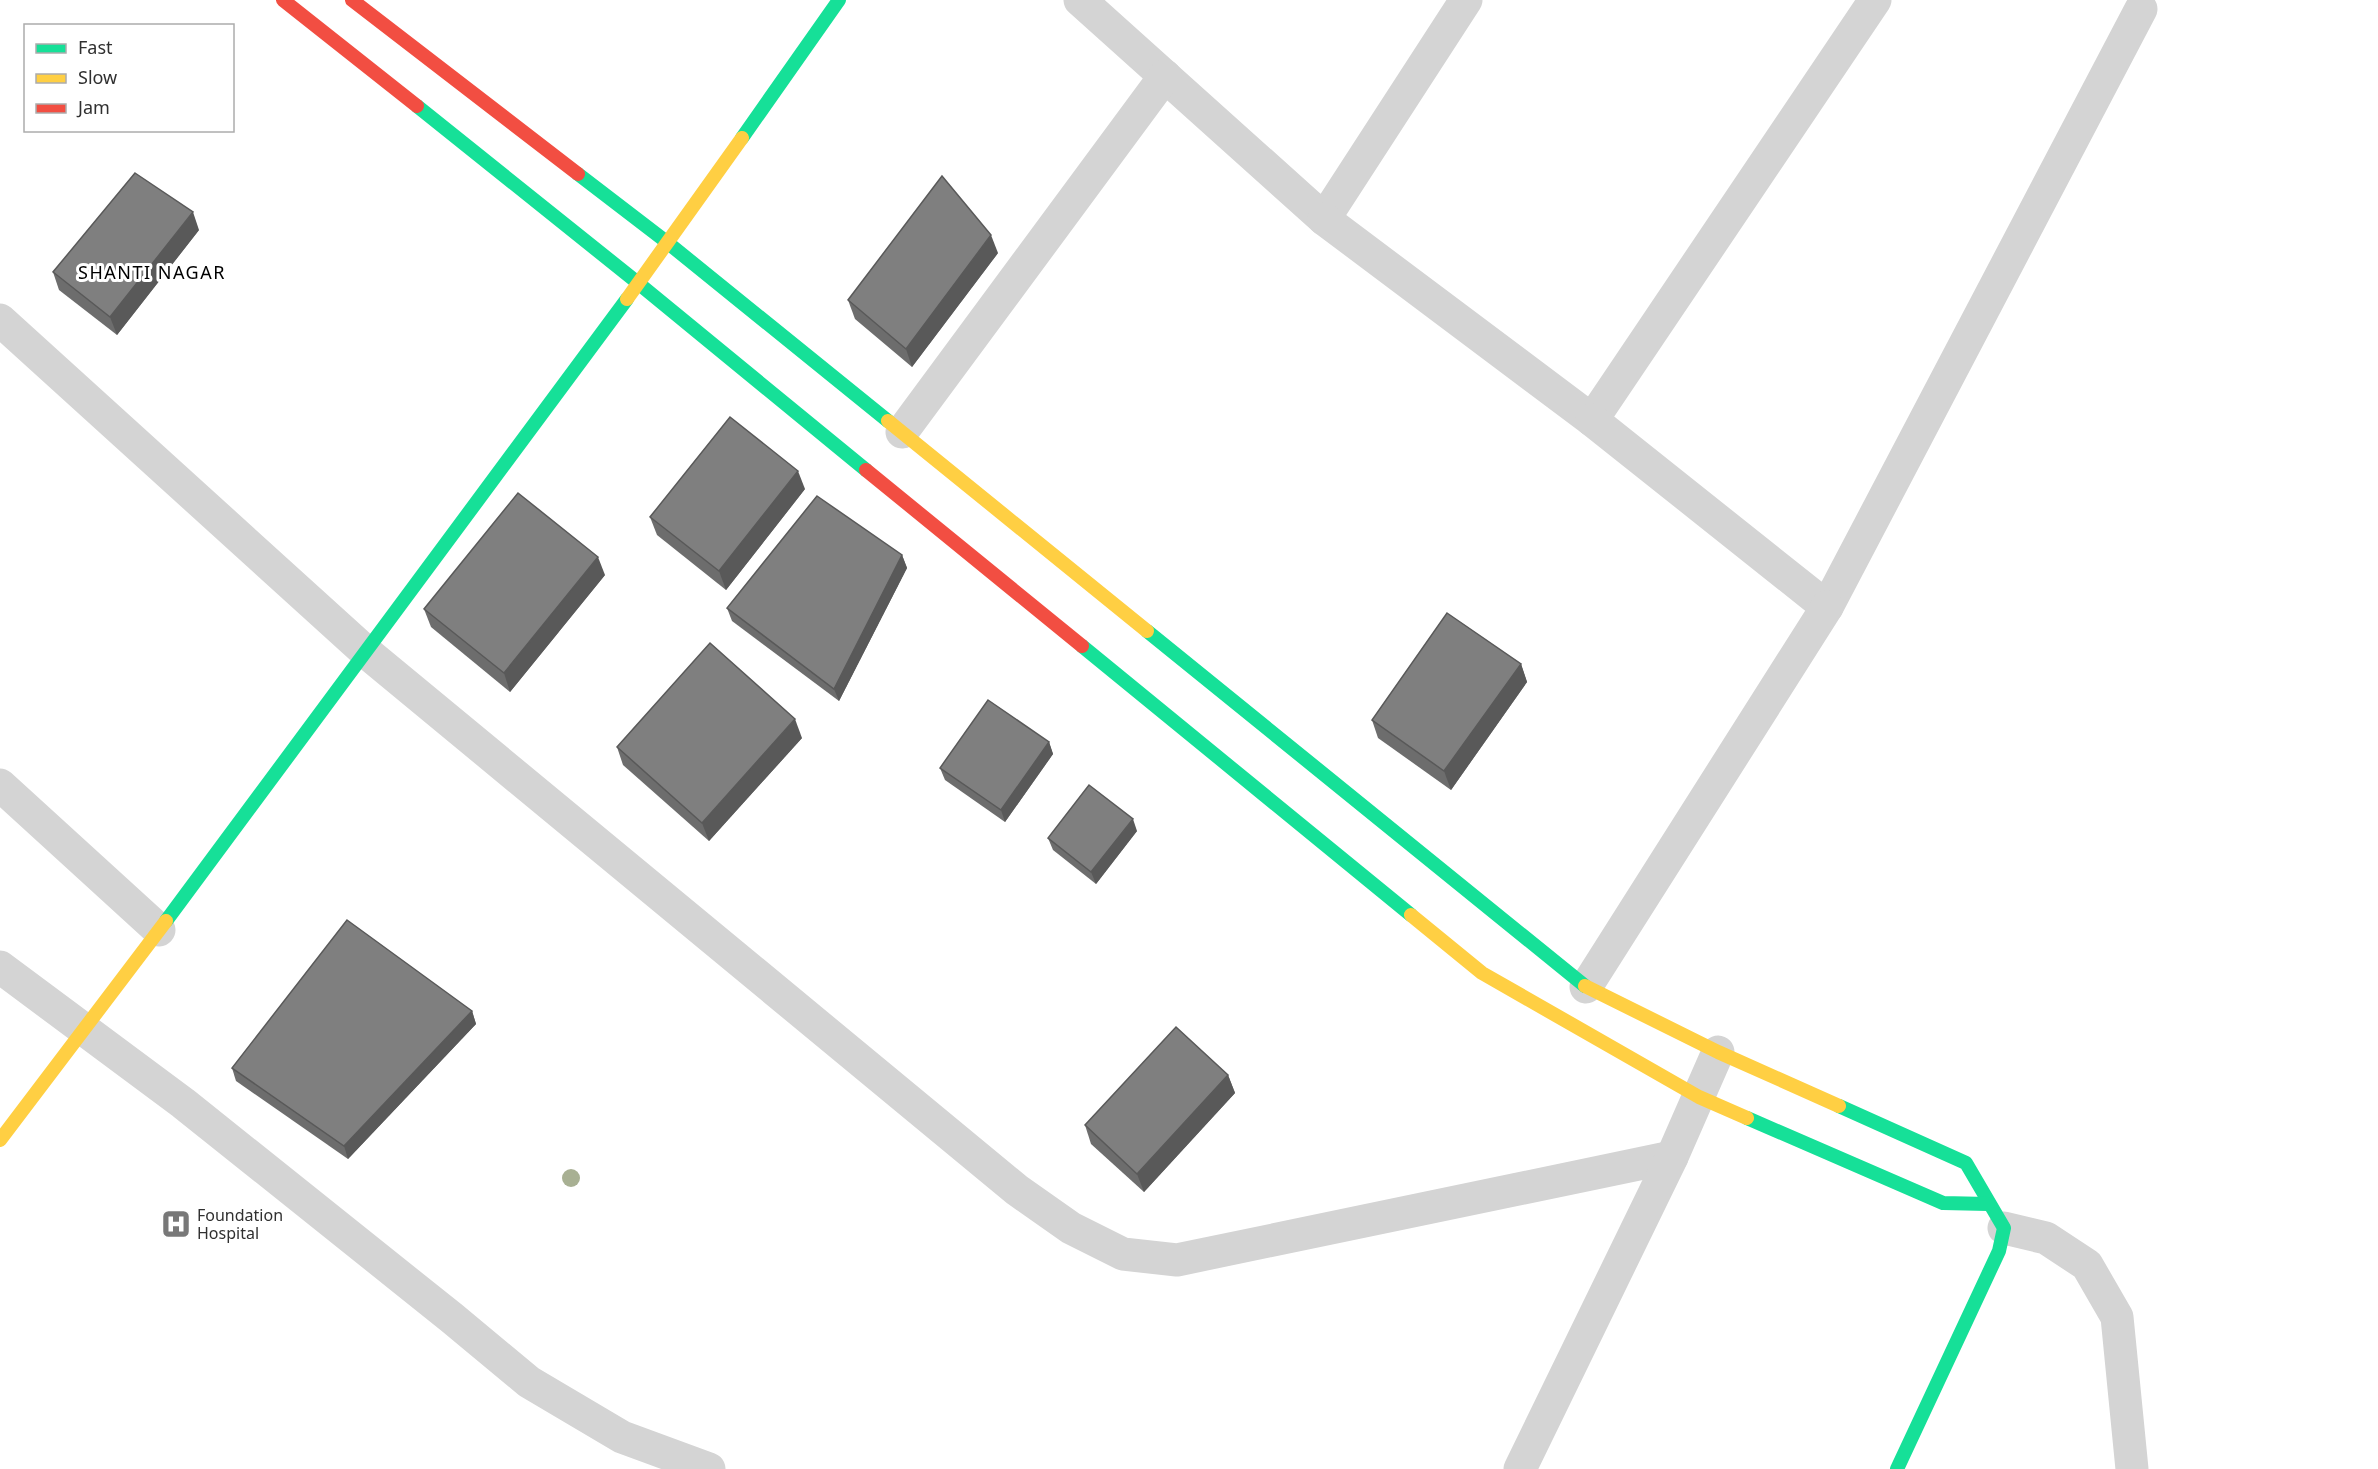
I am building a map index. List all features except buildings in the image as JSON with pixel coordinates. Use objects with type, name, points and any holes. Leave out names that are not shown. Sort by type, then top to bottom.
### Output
[{"type":"street","points":[[283,0],[638,282],[1482,974],[1699,1097],[1943,1203],[1996,1216],[2046,1238],[2087,1265],[2117,1317],[2132,1469]]},
{"type":"street","points":[[352,0],[668,243],[1586,987],[1718,1052],[1966,1162],[1996,1216],[1999,1251],[1897,1469]]},
{"type":"street","points":[[0,1140],[159,930],[668,243],[839,0]]},
{"type":"street","points":[[1080,0],[1324,219],[1592,420],[1827,607]]},
{"type":"street","points":[[1324,219],[1466,0]]},
{"type":"street","points":[[1592,420],[1875,0]]},
{"type":"street","points":[[1586,987],[1827,607],[2140,3]]},
{"type":"street","points":[[902,432],[1165,76]]},
{"type":"street","points":[[0,320],[366,652],[1017,1190],[1071,1228],[1123,1254],[1177,1260],[1672,1157]]},
{"type":"street","points":[[0,784],[159,930]]},
{"type":"street","points":[[0,967],[183,1103],[453,1318],[529,1382],[622,1437],[709,1469]]},
{"type":"street","points":[[1520,1469],[1672,1157],[1718,1052]]},
{"type":"traffic: fast","points":[[742,138],[839,0]]},
{"type":"traffic: fast","points":[[417,106],[866,470]]},
{"type":"traffic: fast","points":[[578,174],[668,243],[888,421]]},
{"type":"traffic: fast","points":[[166,921],[627,299]]},
{"type":"traffic: fast","points":[[1147,631],[1585,986]]},
{"type":"traffic: fast","points":[[1082,646],[1411,915]]},
{"type":"traffic: fast","points":[[1839,1106],[1966,1163],[2004,1228],[1999,1251],[1897,1469]]},
{"type":"traffic: fast","points":[[1747,1118],[1943,1203],[1988,1204]]},
{"type":"traffic: slow","points":[[627,299],[742,138]]},
{"type":"traffic: slow","points":[[888,421],[1147,631]]},
{"type":"traffic: slow","points":[[1411,915],[1482,973],[1699,1097],[1747,1118]]},
{"type":"traffic: slow","points":[[0,1140],[166,921]]},
{"type":"traffic: slow","points":[[1585,986],[1718,1052],[1839,1106]]},
{"type":"traffic: jam","points":[[283,0],[417,106]]},
{"type":"traffic: jam","points":[[352,0],[578,174]]},
{"type":"traffic: jam","points":[[866,470],[1082,646]]},
{"type":"place","name":"Foundation Hospital","points":[[176,1224]]},
{"type":"district","name":"SHANTI NAGAR","points":[[152,273]]}]
